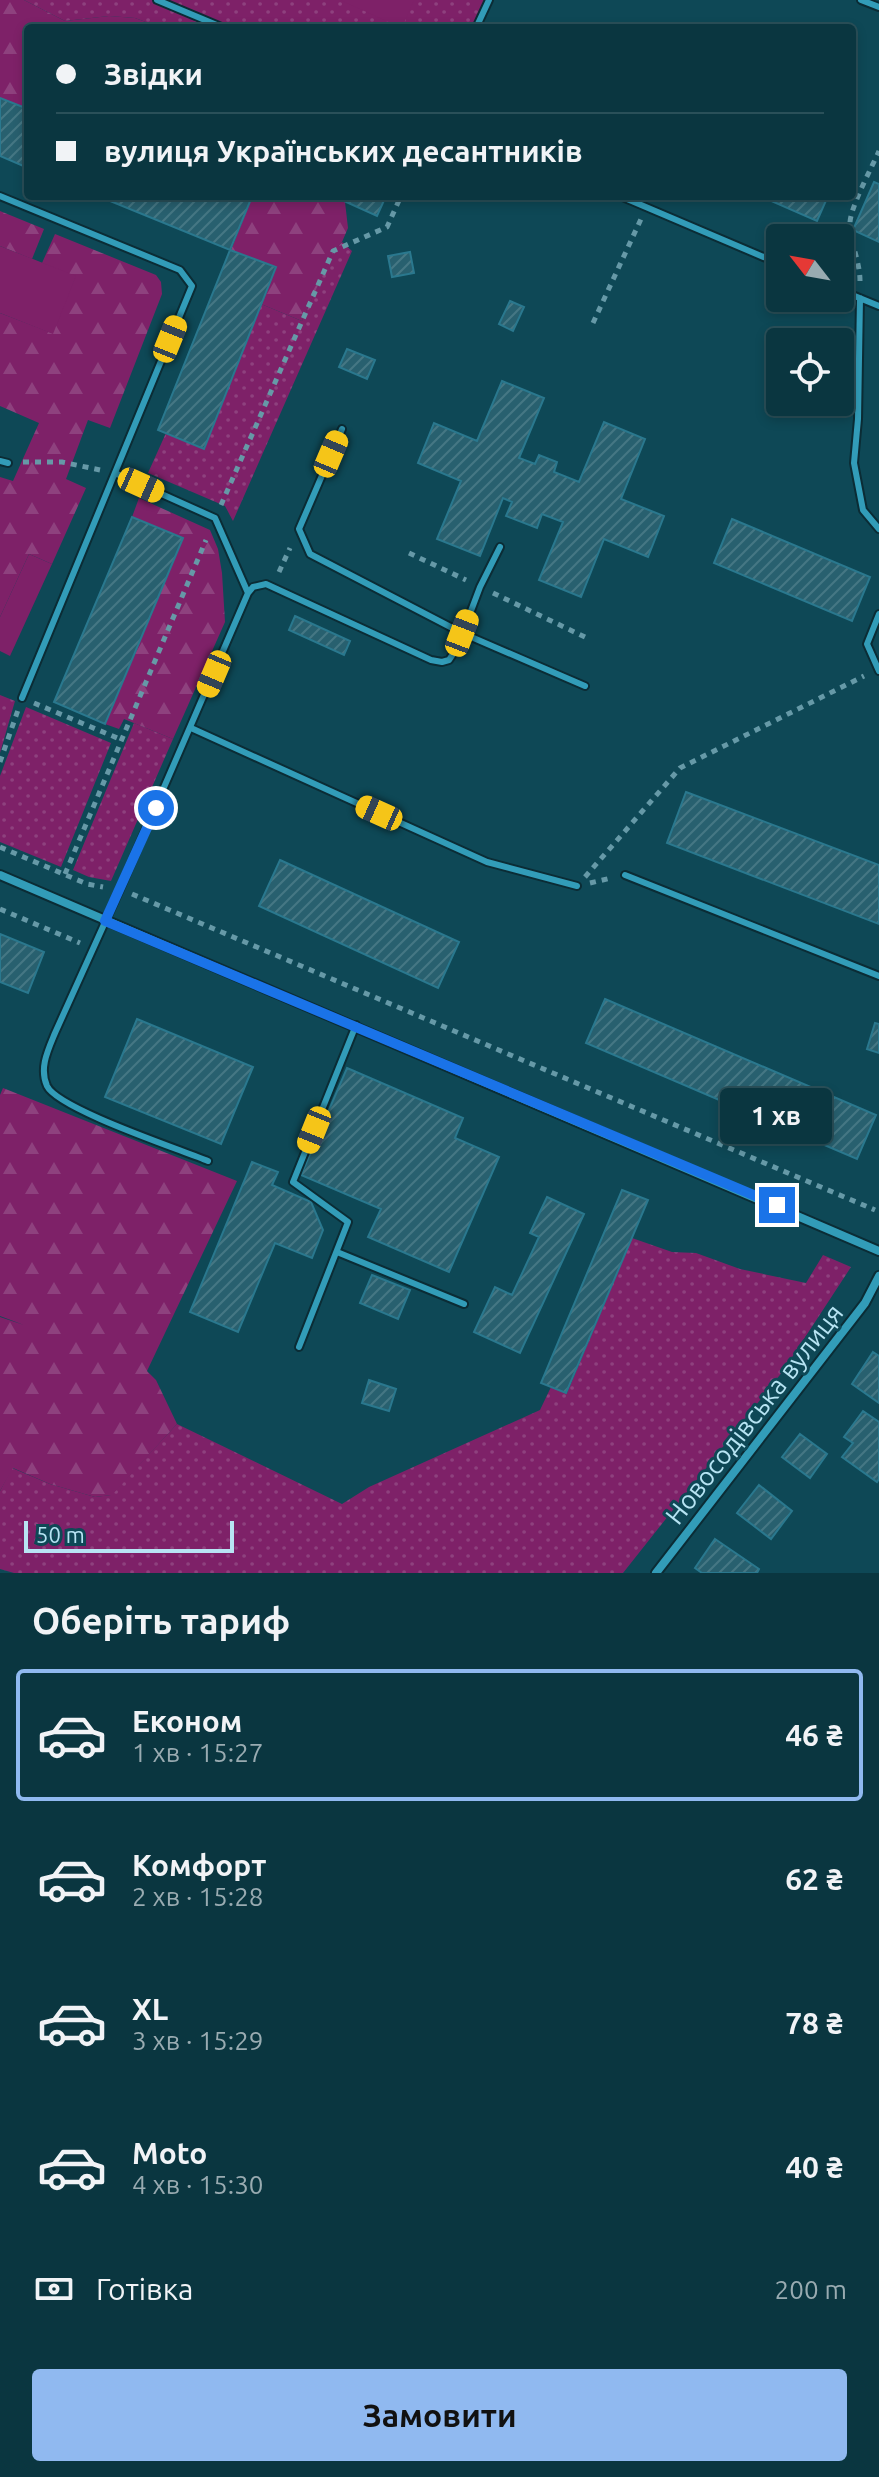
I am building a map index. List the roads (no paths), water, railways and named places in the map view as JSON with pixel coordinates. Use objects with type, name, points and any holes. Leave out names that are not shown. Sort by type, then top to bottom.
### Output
[{"type":"street","points":[[0,875],[879,1251]]},
{"type":"street","name":"Новосодівська вулиця","points":[[656,1573],[865,1303],[879,1276]]},
{"type":"lane","points":[[157,0],[214,24]]},
{"type":"lane","points":[[478,24],[489,0]]},
{"type":"lane","points":[[861,0],[879,7]]},
{"type":"lane","points":[[0,196],[180,270],[192,286],[22,698]]},
{"type":"lane","points":[[630,200],[766,258]]},
{"type":"lane","points":[[854,296],[879,306]]},
{"type":"lane","points":[[860,298],[854,463],[863,510],[879,529]]},
{"type":"lane","points":[[342,429],[299,529],[310,554],[462,633],[585,686]]},
{"type":"lane","points":[[117,474],[215,518],[248,593]]},
{"type":"lane","points":[[208,1161],[76,1109],[54,1097],[43,1075],[45,1057],[248,593],[259,585],[271,587],[431,660],[442,662],[449,660],[457,648],[480,587],[500,547]]},
{"type":"lane","points":[[878,670],[867,644],[879,614]]},
{"type":"lane","points":[[191,728],[487,862],[577,886]]},
{"type":"lane","points":[[625,875],[879,976]]},
{"type":"lane","points":[[299,1347],[348,1222],[293,1182],[356,1025]]},
{"type":"lane","points":[[337,1252],[464,1304]]}]
